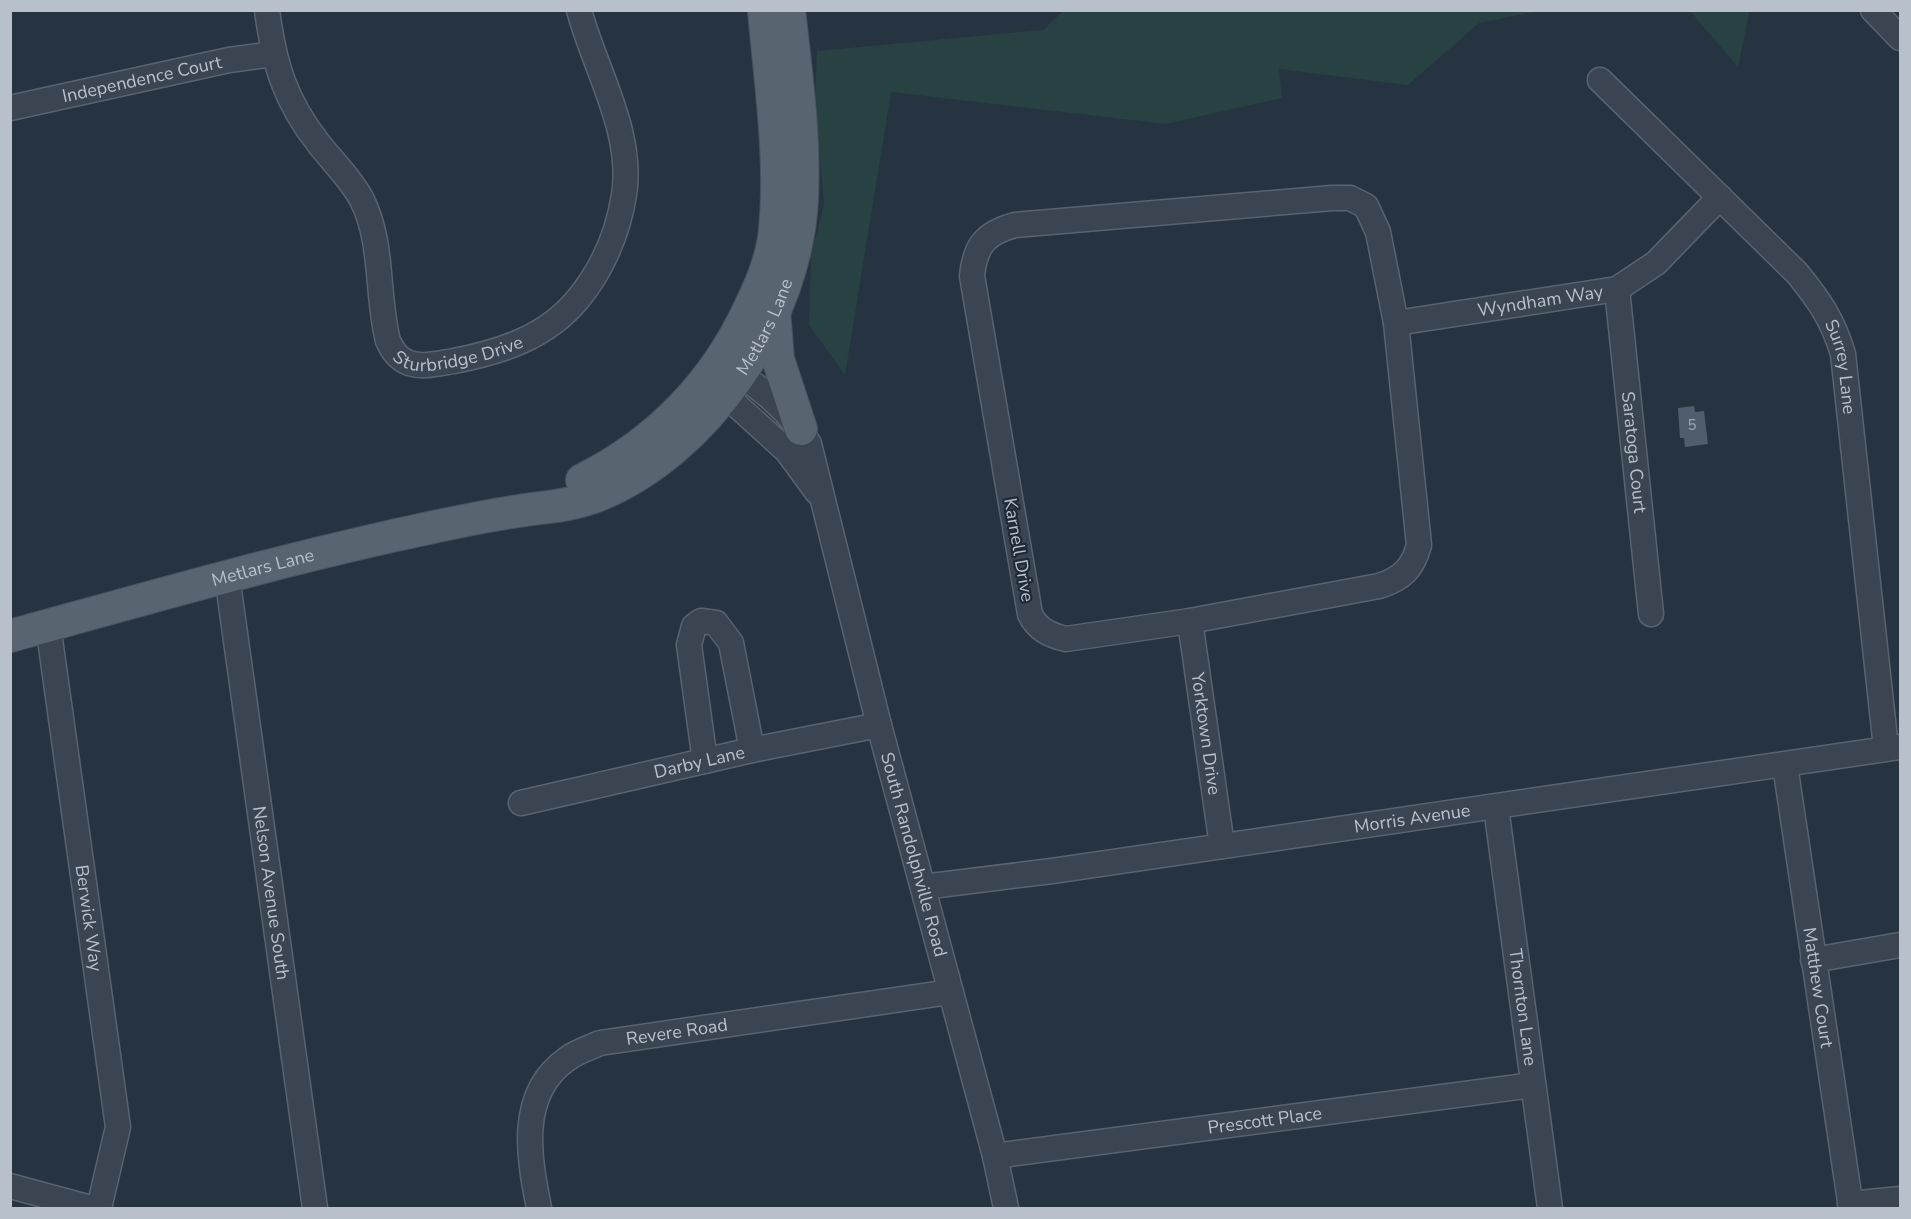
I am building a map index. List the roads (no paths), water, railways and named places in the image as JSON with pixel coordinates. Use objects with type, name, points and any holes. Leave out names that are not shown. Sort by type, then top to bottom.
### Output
[{"type":"main road","name":"Metlars Lane","points":[[724,377],[760,287],[775,230],[775,156],[764,10]]},
{"type":"main road","name":"Metlars Lane","points":[[10,636],[227,576],[393,536],[519,511],[617,461],[657,431],[724,377],[774,311],[788,275],[798,236],[802,198],[797,86],[789,10]]},
{"type":"main road","points":[[774,311],[778,359],[801,429]]},
{"type":"street","name":"Sturbridge Drive","points":[[267,10],[273,54],[283,84],[297,114],[361,197],[370,219],[377,248],[384,325],[395,354],[408,363],[421,366],[488,355],[540,333],[561,317],[578,299],[595,275],[610,246],[624,194],[625,165],[613,108],[579,10]]},
{"type":"street","points":[[1874,10],[1900,38]]},
{"type":"street","name":"Independence Court","points":[[10,108],[228,60],[273,54]]},
{"type":"street","name":"Surrey Lane","points":[[1600,80],[1797,273],[1820,301],[1835,326],[1843,354],[1893,748]]},
{"type":"street","name":"Wyndham Way","points":[[1396,322],[1617,289],[1656,263],[1720,197]]},
{"type":"street","name":"Karnell Drive","points":[[1350,198],[1366,206],[1373,217],[1396,322],[1419,545],[1416,558],[1407,572],[1379,586],[1190,621],[1066,639],[1052,636],[1033,621],[972,276],[974,256],[984,241],[1000,229],[1015,225],[1350,198]]},
{"type":"street","name":"Saratoga Court","points":[[1617,289],[1651,614]]},
{"type":"street","name":"South Randolphville Road","points":[[724,377],[764,392],[801,429],[814,460],[822,502],[879,725],[995,1156],[1006,1209]]},
{"type":"street","name":"South Randolphville Road","points":[[724,377],[787,451],[812,483],[822,502]]},
{"type":"street","name":"Nelson Avenue South","points":[[227,576],[315,1209]]},
{"type":"street","points":[[705,761],[689,645],[694,626],[701,621],[716,623],[731,643],[752,750]]},
{"type":"street","name":"Yorktown Drive","points":[[1190,621],[1222,846]]},
{"type":"street","name":"Berwick Way","points":[[48,626],[118,1127],[99,1209]]},
{"type":"street","name":"Darby Lane","points":[[521,803],[752,750],[879,725]]},
{"type":"street","name":"Morris Avenue","points":[[923,887],[1496,807],[1893,748]]},
{"type":"street","name":"Matthew Court","points":[[1785,765],[1851,1206]]},
{"type":"street","name":"Thornton Lane","points":[[1496,807],[1550,1209]]},
{"type":"street","points":[[1813,960],[1900,945]]},
{"type":"street","name":"Revere Road","points":[[539,1209],[530,1163],[531,1112],[547,1081],[566,1059],[600,1043],[950,992]]},
{"type":"street","name":"Prescott Place","points":[[995,1156],[1533,1085]]},
{"type":"street","points":[[10,1186],[91,1209]]},
{"type":"street","points":[[1851,1206],[1900,1199]]}]
